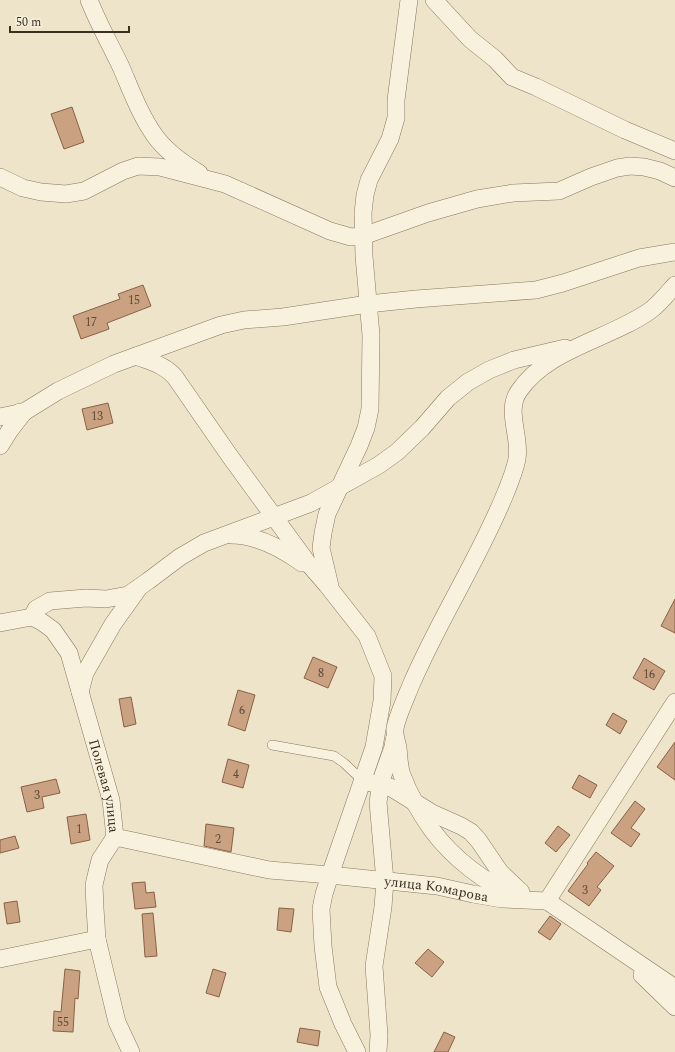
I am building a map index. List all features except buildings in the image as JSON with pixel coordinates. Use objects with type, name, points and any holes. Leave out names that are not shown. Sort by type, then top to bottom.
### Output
[{"type":"street","points":[[75,0],[96,18]]},
{"type":"street","points":[[89,0],[135,100],[155,136],[174,155],[212,181]]},
{"type":"street","points":[[330,588],[321,548],[327,514],[359,446],[366,428],[370,409],[371,335],[363,236],[365,195],[369,180],[390,139],[396,118],[396,100],[409,0]]},
{"type":"street","points":[[434,0],[470,39],[495,59],[512,77],[625,130],[675,151]]},
{"type":"street","points":[[0,183],[41,192],[66,194],[84,192],[123,171],[138,166],[160,167],[225,184],[330,231],[351,237],[363,236],[428,213],[477,199],[513,193],[559,191],[591,177],[617,168],[630,166],[644,167],[660,171],[675,178]]},
{"type":"street","points":[[0,177],[23,188]]},
{"type":"street","points":[[0,417],[24,412],[58,391],[114,364],[221,325],[244,320],[283,317],[368,304],[536,290],[563,283],[639,258],[675,252]]},
{"type":"street","points":[[652,310],[675,285]]},
{"type":"street","points":[[378,1052],[379,1034],[374,966],[384,907],[385,881],[378,802],[381,785],[393,747],[395,729],[426,650],[492,523],[508,486],[517,459],[517,438],[513,409],[514,400],[519,391],[536,370],[579,346],[617,330],[652,310],[675,302]]},
{"type":"street","points":[[0,623],[32,617],[36,610],[50,602],[86,598],[106,599],[128,595],[180,557],[204,543],[274,518],[310,503],[379,465],[397,452],[422,428],[448,398],[468,382],[489,370],[514,360],[579,346]]},
{"type":"street","points":[[136,356],[161,365],[169,370],[274,518],[307,562],[330,588],[367,636],[383,676],[395,729],[402,774],[415,802],[437,837],[470,868],[491,882],[509,893],[539,900]]},
{"type":"street","points":[[0,409],[24,412]]},
{"type":"street","points":[[0,446],[24,412]]},
{"type":"street","points":[[224,535],[244,537],[272,544],[316,572]]},
{"type":"street","points":[[80,692],[85,673],[113,624],[139,588]]},
{"type":"street","name":"Полевая улица","points":[[32,617],[53,630],[69,653],[111,800],[115,837],[269,870],[330,875]]},
{"type":"street","points":[[357,1052],[343,1024],[328,986],[323,946],[321,909],[330,875],[374,747],[382,701],[383,676]]},
{"type":"street","points":[[539,900],[675,702]]},
{"type":"street","points":[[363,781],[390,786],[432,814],[461,826],[471,832],[500,872],[513,885],[594,932],[675,988]]},
{"type":"street","points":[[115,837],[100,860],[94,885],[97,939],[116,1022],[131,1052]]},
{"type":"street","name":"улица Комарова","points":[[330,875],[437,886],[502,899],[539,900]]},
{"type":"street","points":[[594,932],[675,1007]]},
{"type":"street","points":[[0,959],[97,939]]},
{"type":"lane","points":[[272,745],[334,756],[344,763],[363,781]]}]
